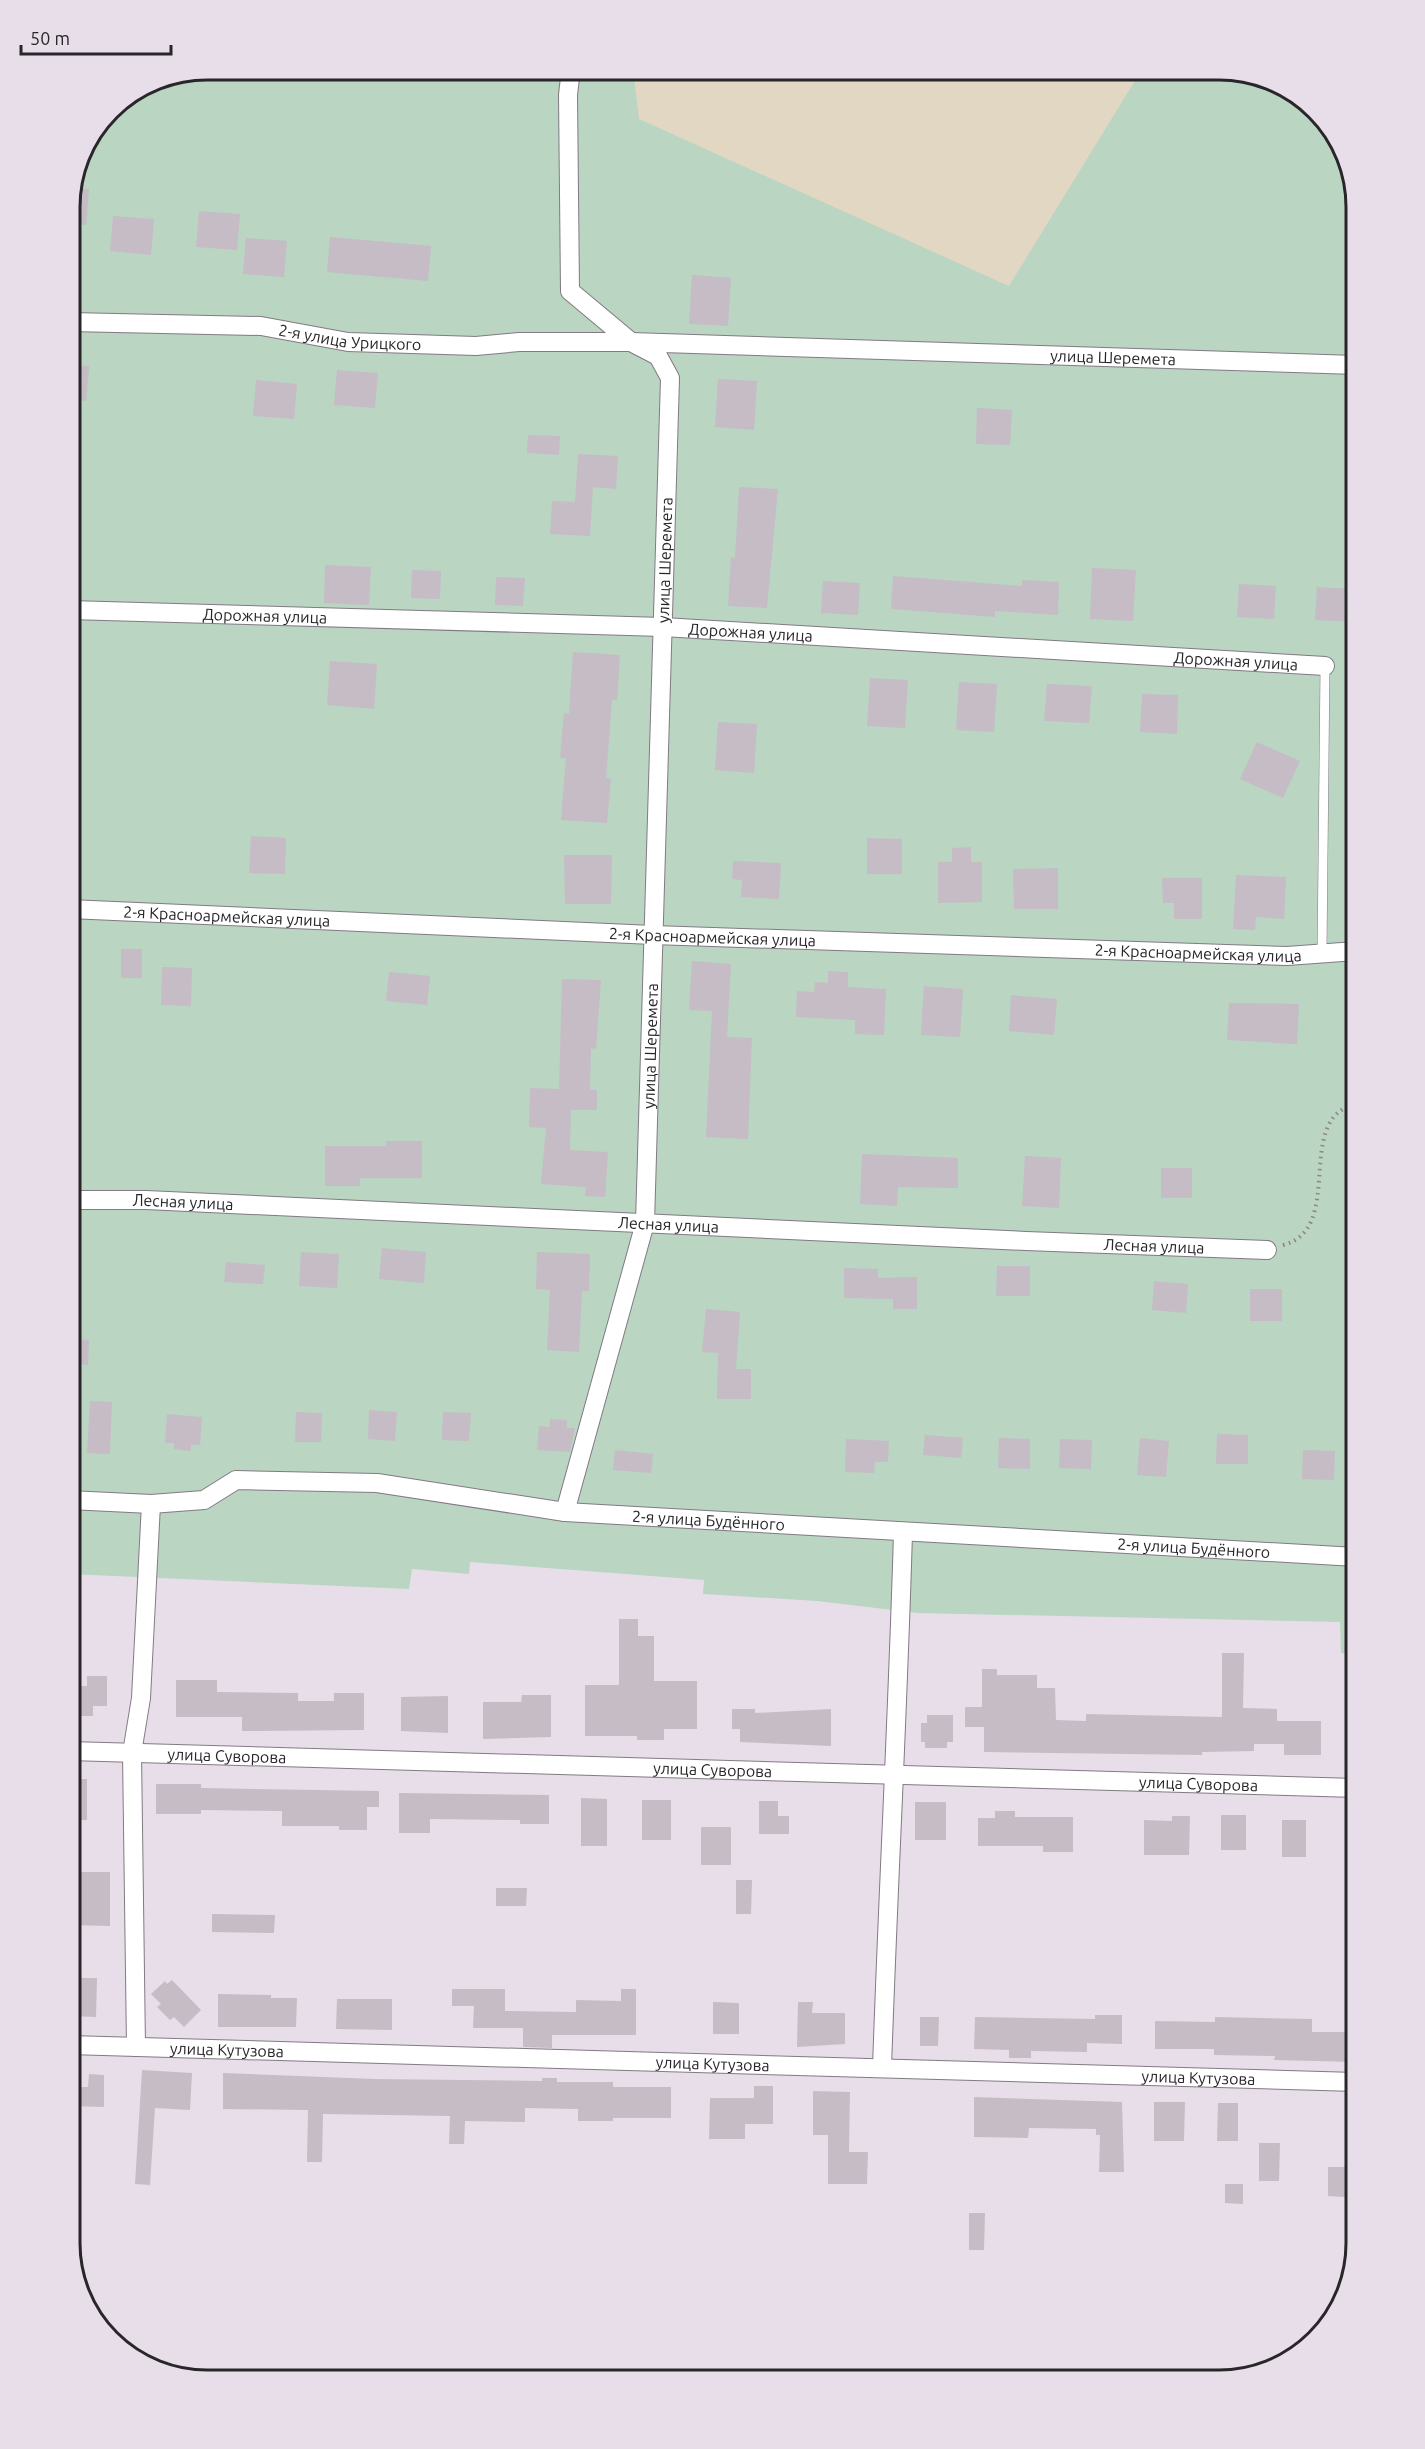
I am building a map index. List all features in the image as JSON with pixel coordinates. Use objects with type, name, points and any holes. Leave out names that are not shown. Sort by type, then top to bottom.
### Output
[{"type":"street","points":[[570,80],[570,291],[631,342]]},
{"type":"street","name":"2-я улица Урицкого","points":[[80,322],[261,326],[360,342],[477,346],[519,342],[631,342]]},
{"type":"street","name":"улица Шеремета","points":[[631,342],[1346,365]]},
{"type":"street","name":"улица Шеремета","points":[[565,1512],[645,1222],[670,378],[658,356],[631,342]]},
{"type":"street","name":"Дорожная улица","points":[[80,610],[663,627],[1325,666]]},
{"type":"street","name":"2-я Красноармейская улица","points":[[80,909],[653,935],[1287,956],[1346,952]]},
{"type":"street","name":"Лесная улица","points":[[80,1200],[146,1200],[1267,1250]]},
{"type":"street","name":"2-я улица Будённого","points":[[80,1501],[151,1504],[204,1500],[236,1480],[377,1482],[565,1512],[1346,1556]]},
{"type":"street","points":[[136,2047],[132,1753],[141,1698],[151,1504]]},
{"type":"street","points":[[882,2068],[887,1924],[896,1773],[903,1532]]},
{"type":"street","name":"улица Суворова","points":[[80,1751],[1346,1788]]},
{"type":"street","name":"улица Кутузова","points":[[80,2045],[1346,2082]]},
{"type":"lane","points":[[1322,954],[1325,666]]},
{"type":"path","points":[[1267,1250],[1289,1244],[1302,1234],[1314,1218],[1325,1132],[1334,1116],[1346,1107]]},
{"type":"shaded area","points":[[634,80],[1135,80],[1009,287],[638,119]]},
{"type":"green space","points":[[198,80],[634,80],[639,119],[1009,286],[1135,80],[1244,82],[1260,86],[1289,101],[1314,123],[1332,150],[1343,181],[1346,206],[1346,1653],[1341,1653],[1340,1622],[918,1613],[817,1601],[703,1594],[704,1580],[470,1562],[469,1574],[412,1569],[409,1589],[80,1574],[80,198],[84,173],[96,143],[123,111],[143,96],[173,84]]},
{"type":"building","points":[[81,189],[89,189],[86,225],[80,224]]},
{"type":"building","points":[[199,211],[240,214],[237,250],[196,247]]},
{"type":"building","points":[[113,216],[154,219],[151,255],[110,251]]},
{"type":"building","points":[[330,237],[431,246],[428,281],[327,272]]},
{"type":"building","points":[[246,238],[287,241],[284,277],[243,274]]},
{"type":"building","points":[[692,275],[731,278],[728,326],[689,324]]},
{"type":"building","points":[[80,366],[89,366],[86,401],[80,401]]},
{"type":"building","points":[[337,370],[378,373],[375,408],[334,405]]},
{"type":"building","points":[[718,379],[757,381],[754,430],[715,427]]},
{"type":"building","points":[[256,380],[297,384],[294,419],[253,416]]},
{"type":"building","points":[[977,408],[1012,410],[1010,445],[976,444]]},
{"type":"building","points":[[528,435],[560,436],[559,455],[527,453]]},
{"type":"building","points":[[578,454],[618,456],[616,489],[593,487],[590,536],[550,534],[552,501],[575,502]]},
{"type":"building","points":[[739,487],[778,489],[767,608],[728,606],[731,557],[735,558]]},
{"type":"building","points":[[325,565],[371,567],[369,605],[324,603]]},
{"type":"building","points":[[1092,568],[1136,570],[1133,621],[1090,619]]},
{"type":"building","points":[[412,570],[441,571],[440,599],[411,598]]},
{"type":"building","points":[[893,576],[1022,586],[1022,580],[1059,582],[1058,615],[995,611],[995,617],[891,609]]},
{"type":"building","points":[[496,577],[525,578],[523,606],[495,605]]},
{"type":"building","points":[[823,581],[860,583],[858,615],[821,613]]},
{"type":"building","points":[[1239,584],[1276,586],[1274,619],[1237,617]]},
{"type":"building","points":[[1317,587],[1346,589],[1346,622],[1315,620]]},
{"type":"building","points":[[573,652],[620,655],[617,700],[612,700],[606,778],[611,779],[607,823],[561,820],[566,758],[560,758],[564,713],[569,714]]},
{"type":"building","points":[[330,661],[377,664],[374,709],[327,705]]},
{"type":"building","points":[[870,678],[908,680],[905,728],[867,726]]},
{"type":"building","points":[[959,682],[997,684],[994,732],[956,730]]},
{"type":"building","points":[[1047,684],[1092,686],[1089,723],[1044,721]]},
{"type":"building","points":[[1142,694],[1178,695],[1177,734],[1140,732]]},
{"type":"building","points":[[718,722],[757,724],[754,773],[715,770]]},
{"type":"building","points":[[1257,742],[1300,761],[1283,798],[1240,779]]},
{"type":"building","points":[[251,836],[286,838],[285,874],[249,873]]},
{"type":"building","points":[[867,838],[902,839],[902,874],[867,874]]},
{"type":"building","points":[[971,847],[971,862],[982,862],[982,902],[938,903],[938,862],[952,862],[952,848]]},
{"type":"building","points":[[564,855],[612,855],[611,904],[565,904]]},
{"type":"building","points":[[733,861],[781,863],[779,899],[741,897],[742,880],[732,879]]},
{"type":"building","points":[[1058,868],[1058,909],[1014,909],[1013,869]]},
{"type":"building","points":[[1236,875],[1286,877],[1284,919],[1256,917],[1255,930],[1233,929]]},
{"type":"building","points":[[1162,878],[1202,878],[1202,919],[1174,919],[1174,903],[1163,903]]},
{"type":"building","points":[[121,949],[142,949],[142,978],[121,978]]},
{"type":"building","points":[[692,961],[731,964],[727,1037],[752,1038],[748,1139],[706,1137],[712,1011],[689,1010]]},
{"type":"building","points":[[162,967],[192,968],[191,1006],[161,1005]]},
{"type":"building","points":[[828,971],[848,972],[848,987],[886,989],[884,1035],[855,1034],[855,1020],[796,1017],[797,991],[814,992],[815,982],[828,983]]},
{"type":"building","points":[[389,972],[430,976],[427,1005],[386,1001]]},
{"type":"building","points":[[562,979],[601,980],[596,1049],[591,1048],[590,1090],[597,1090],[597,1110],[571,1110],[570,1150],[608,1152],[605,1197],[585,1196],[586,1187],[541,1184],[546,1128],[529,1127],[530,1088],[559,1089]]},
{"type":"building","points":[[924,986],[963,989],[960,1037],[921,1035]]},
{"type":"building","points":[[1011,995],[1057,999],[1054,1035],[1009,1031]]},
{"type":"building","points":[[1229,1003],[1299,1004],[1297,1044],[1227,1040]]},
{"type":"building","points":[[386,1141],[422,1141],[422,1178],[360,1178],[360,1186],[325,1186],[325,1146],[386,1146]]},
{"type":"building","points":[[862,1154],[958,1158],[958,1188],[898,1187],[897,1206],[860,1204]]},
{"type":"building","points":[[1025,1156],[1061,1158],[1059,1208],[1022,1206]]},
{"type":"building","points":[[1161,1168],[1192,1168],[1192,1198],[1161,1198]]},
{"type":"building","points":[[382,1248],[426,1252],[424,1283],[379,1279]]},
{"type":"building","points":[[301,1252],[339,1254],[337,1288],[299,1286]]},
{"type":"building","points":[[537,1252],[590,1254],[589,1291],[582,1291],[579,1352],[547,1350],[550,1290],[536,1289]]},
{"type":"building","points":[[226,1262],[265,1265],[263,1284],[224,1282]]},
{"type":"building","points":[[997,1266],[1030,1266],[1030,1296],[996,1296]]},
{"type":"building","points":[[844,1268],[878,1269],[878,1278],[917,1277],[917,1309],[893,1309],[893,1299],[844,1298]]},
{"type":"building","points":[[1154,1281],[1188,1284],[1186,1313],[1152,1310]]},
{"type":"building","points":[[1250,1289],[1282,1289],[1282,1321],[1250,1321]]},
{"type":"building","points":[[706,1309],[740,1312],[736,1369],[751,1369],[751,1399],[717,1399],[718,1353],[702,1352]]},
{"type":"building","points":[[80,1340],[89,1340],[88,1365],[80,1365]]},
{"type":"building","points":[[90,1401],[112,1402],[110,1454],[87,1453]]},
{"type":"building","points":[[369,1410],[397,1412],[395,1441],[368,1439]]},
{"type":"building","points":[[296,1412],[322,1413],[321,1442],[295,1442]]},
{"type":"building","points":[[443,1412],[471,1413],[469,1441],[442,1440]]},
{"type":"building","points":[[167,1414],[202,1417],[200,1445],[191,1445],[191,1451],[174,1449],[174,1443],[165,1443]]},
{"type":"building","points":[[550,1419],[567,1420],[567,1428],[575,1428],[570,1452],[537,1450],[539,1426],[550,1427]]},
{"type":"building","points":[[1217,1434],[1248,1435],[1248,1464],[1216,1464]]},
{"type":"building","points":[[925,1435],[963,1438],[961,1458],[923,1455]]},
{"type":"building","points":[[999,1438],[1030,1439],[1030,1469],[998,1468]]},
{"type":"building","points":[[1140,1438],[1169,1441],[1166,1477],[1137,1475]]},
{"type":"building","points":[[846,1439],[889,1441],[888,1462],[875,1462],[874,1473],[845,1472]]},
{"type":"building","points":[[1060,1439],[1092,1440],[1091,1469],[1059,1468]]},
{"type":"building","points":[[615,1450],[653,1454],[651,1473],[613,1470]]},
{"type":"building","points":[[1303,1450],[1335,1451],[1334,1480],[1302,1479]]},
{"type":"building","points":[[619,1619],[638,1619],[638,1636],[654,1636],[654,1681],[697,1681],[697,1729],[664,1729],[664,1740],[637,1740],[637,1736],[585,1736],[585,1685],[619,1685]]},
{"type":"building","points":[[1222,1653],[1244,1653],[1243,1708],[1277,1709],[1277,1721],[1321,1721],[1321,1755],[1284,1755],[1284,1744],[1254,1744],[1254,1751],[1202,1752],[1202,1755],[984,1752],[984,1727],[965,1727],[965,1707],[982,1707],[982,1669],[997,1669],[997,1675],[1037,1675],[1037,1688],[1055,1688],[1056,1720],[1086,1721],[1086,1714],[1222,1717]]},
{"type":"building","points":[[87,1676],[107,1676],[107,1706],[93,1706],[93,1716],[80,1716],[80,1686],[87,1686]]},
{"type":"building","points":[[176,1680],[217,1680],[217,1692],[298,1693],[298,1701],[334,1701],[334,1693],[364,1693],[364,1730],[242,1731],[242,1717],[176,1717]]},
{"type":"building","points":[[522,1695],[551,1695],[551,1737],[483,1739],[483,1702],[521,1702]]},
{"type":"building","points":[[448,1696],[448,1733],[401,1731],[401,1697]]},
{"type":"building","points":[[732,1709],[755,1709],[755,1713],[831,1709],[831,1746],[740,1742],[740,1729],[732,1729]]},
{"type":"building","points":[[927,1715],[953,1715],[953,1742],[947,1742],[947,1748],[925,1748],[925,1742],[921,1742],[921,1723],[927,1723]]},
{"type":"building","points":[[80,1779],[87,1779],[87,1820],[80,1820]]},
{"type":"building","points":[[156,1784],[201,1784],[201,1788],[379,1791],[379,1807],[367,1807],[367,1830],[339,1830],[339,1826],[282,1826],[282,1811],[201,1810],[201,1814],[156,1814]]},
{"type":"building","points":[[399,1793],[549,1795],[549,1824],[520,1824],[520,1820],[430,1819],[430,1833],[399,1833]]},
{"type":"building","points":[[581,1798],[607,1799],[607,1846],[581,1846]]},
{"type":"building","points":[[642,1800],[671,1800],[671,1840],[642,1840]]},
{"type":"building","points":[[759,1801],[778,1801],[778,1816],[789,1816],[789,1834],[759,1834]]},
{"type":"building","points":[[915,1802],[946,1802],[946,1840],[915,1840]]},
{"type":"building","points":[[995,1811],[1015,1811],[1015,1817],[1073,1817],[1073,1852],[1043,1852],[1043,1846],[978,1846],[978,1818],[995,1818]]},
{"type":"building","points":[[1221,1815],[1246,1815],[1246,1850],[1221,1850]]},
{"type":"building","points":[[1172,1816],[1190,1816],[1189,1855],[1144,1855],[1144,1820],[1172,1821]]},
{"type":"building","points":[[1282,1820],[1306,1820],[1306,1857],[1282,1857]]},
{"type":"building","points":[[701,1827],[731,1827],[731,1865],[701,1865]]},
{"type":"building","points":[[80,1872],[110,1872],[110,1926],[80,1925]]},
{"type":"building","points":[[736,1880],[752,1880],[751,1914],[736,1914]]},
{"type":"building","points":[[496,1888],[527,1888],[526,1906],[496,1906]]},
{"type":"building","points":[[212,1914],[275,1915],[274,1933],[212,1932]]},
{"type":"building","points":[[80,1978],[97,1978],[96,2017],[80,2016]]},
{"type":"building","points":[[172,1980],[201,2010],[184,2027],[174,2017],[170,2020],[157,2007],[161,2004],[151,1994],[165,1981],[167,1984]]},
{"type":"building","points":[[452,1989],[505,1989],[505,2011],[576,2012],[576,2000],[621,2001],[621,1989],[636,1989],[636,2035],[552,2035],[552,2048],[523,2047],[523,2028],[473,2028],[474,2006],[452,2006]]},
{"type":"building","points":[[218,1994],[297,1998],[296,2027],[218,2027]]},
{"type":"building","points":[[337,1999],[392,1999],[392,2030],[336,2029]]},
{"type":"building","points":[[713,2002],[739,2003],[739,2034],[713,2034]]},
{"type":"building","points":[[798,2002],[813,2002],[812,2013],[845,2013],[845,2044],[797,2047]]},
{"type":"building","points":[[1095,2015],[1122,2015],[1122,2044],[1087,2043],[1087,2052],[1031,2051],[1031,2058],[1009,2058],[1009,2050],[974,2049],[975,2017],[1095,2019]]},
{"type":"building","points":[[920,2017],[939,2017],[938,2046],[920,2046]]},
{"type":"building","points":[[1215,2017],[1312,2019],[1312,2032],[1346,2032],[1346,2062],[1274,2060],[1275,2056],[1214,2055],[1214,2049],[1155,2049],[1155,2021],[1215,2022]]},
{"type":"building","points":[[142,2070],[192,2073],[190,2110],[155,2108],[150,2185],[135,2184]]},
{"type":"building","points":[[223,2073],[374,2079],[542,2081],[542,2078],[557,2078],[557,2082],[613,2082],[613,2087],[671,2087],[671,2118],[613,2118],[613,2121],[578,2121],[578,2109],[525,2108],[525,2122],[465,2121],[464,2144],[449,2144],[450,2116],[323,2114],[322,2162],[307,2162],[308,2110],[223,2109]]},
{"type":"building","points":[[89,2074],[104,2075],[104,2107],[80,2106],[80,2087],[88,2087]]},
{"type":"building","points":[[754,2086],[773,2086],[773,2124],[745,2124],[745,2139],[709,2139],[710,2098],[754,2098]]},
{"type":"building","points":[[813,2091],[850,2092],[849,2152],[868,2152],[867,2184],[828,2184],[828,2135],[813,2135]]},
{"type":"building","points":[[974,2097],[1122,2102],[1124,2172],[1099,2172],[1100,2135],[1096,2135],[1096,2129],[1029,2128],[1028,2138],[974,2137]]},
{"type":"building","points":[[1154,2102],[1185,2102],[1184,2141],[1154,2141]]},
{"type":"building","points":[[1218,2103],[1238,2103],[1238,2141],[1217,2141]]},
{"type":"building","points":[[1259,2143],[1280,2143],[1279,2181],[1259,2181]]},
{"type":"building","points":[[1328,2167],[1345,2167],[1345,2197],[1328,2196]]},
{"type":"building","points":[[1225,2184],[1243,2184],[1243,2204],[1225,2203]]},
{"type":"building","points":[[969,2213],[985,2213],[984,2250],[969,2250]]}]
